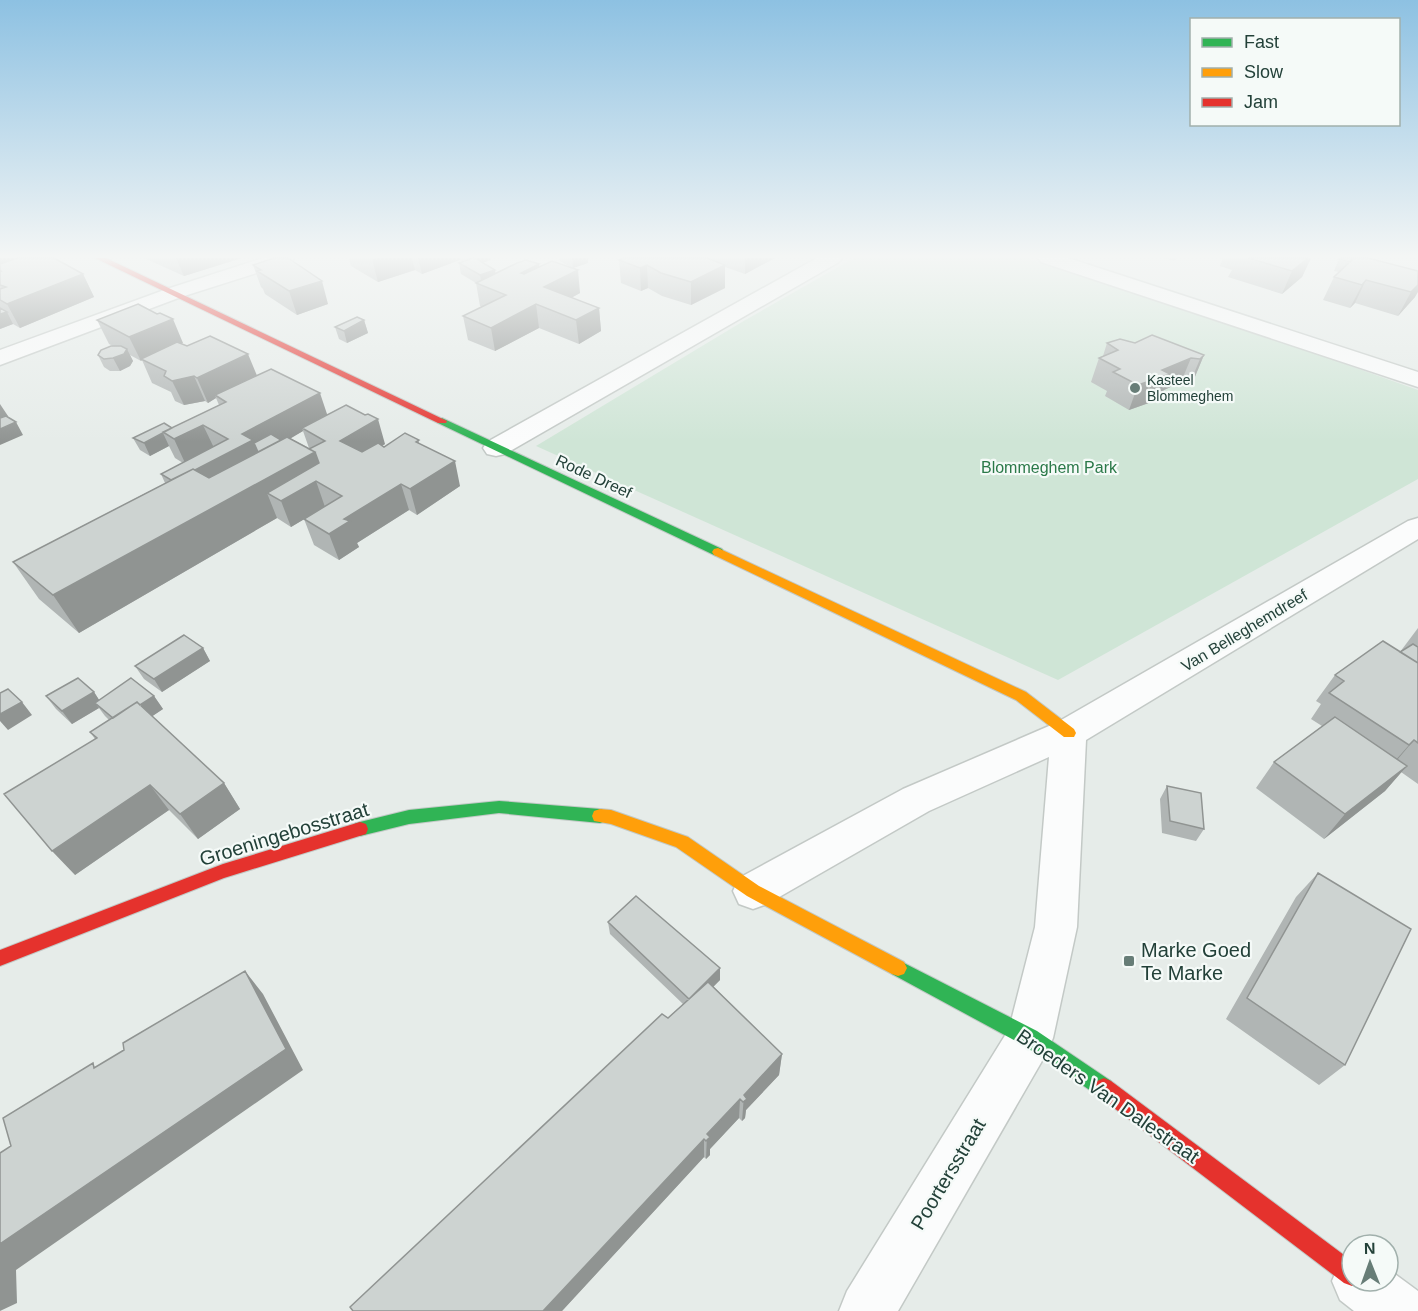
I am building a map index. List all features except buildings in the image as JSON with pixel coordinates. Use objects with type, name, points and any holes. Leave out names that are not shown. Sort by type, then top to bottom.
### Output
[{"type":"street","points":[[0,358],[104,319]]},
{"type":"street","name":"Rode Dreef","points":[[228,319],[1021,696],[1069,733]]},
{"type":"street","points":[[496,448],[724,319]]},
{"type":"street","points":[[1234,319],[1418,380]]},
{"type":"street","name":"Van Belleghemdreef","points":[[753,891],[916,800],[1069,733],[1418,527]]},
{"type":"street","points":[[1030,1038],[1056,927],[1069,733]]},
{"type":"street","name":"Groeningebosstraat","points":[[0,958],[136,903],[311,842],[409,817],[499,807],[610,817],[682,842],[753,891]]},
{"type":"street","name":"Broeders Van Dalestraat","points":[[753,891],[1030,1038],[1108,1091],[1340,1266]]},
{"type":"street","name":"Poortersstraat","points":[[867,1311],[1030,1038]]},
{"type":"street","points":[[1375,1293],[1399,1311]]},
{"type":"green space","name":"Blommeghem Park","points":[[747,319],[1214,319],[1418,390],[1418,479],[1058,680],[536,446]]},
{"type":"traffic: fast","points":[[442,421],[718,552]]},
{"type":"traffic: fast","points":[[360,829],[409,817],[499,807],[600,816]]},
{"type":"traffic: fast","points":[[898,968],[1030,1038],[1104,1088]]},
{"type":"traffic: slow","points":[[718,552],[1021,696],[1069,733]]},
{"type":"traffic: slow","points":[[600,816],[611,817],[682,842],[753,891],[898,968]]},
{"type":"traffic: jam","points":[[228,319],[442,421]]},
{"type":"traffic: jam","points":[[0,958],[223,871],[360,829]]},
{"type":"traffic: jam","points":[[1104,1088],[1340,1266]]},
{"type":"place","name":"Kasteel Blommeghem","points":[[1135,388]]},
{"type":"place","name":"Marke Goed Te Marke","points":[[1129,961]]}]
